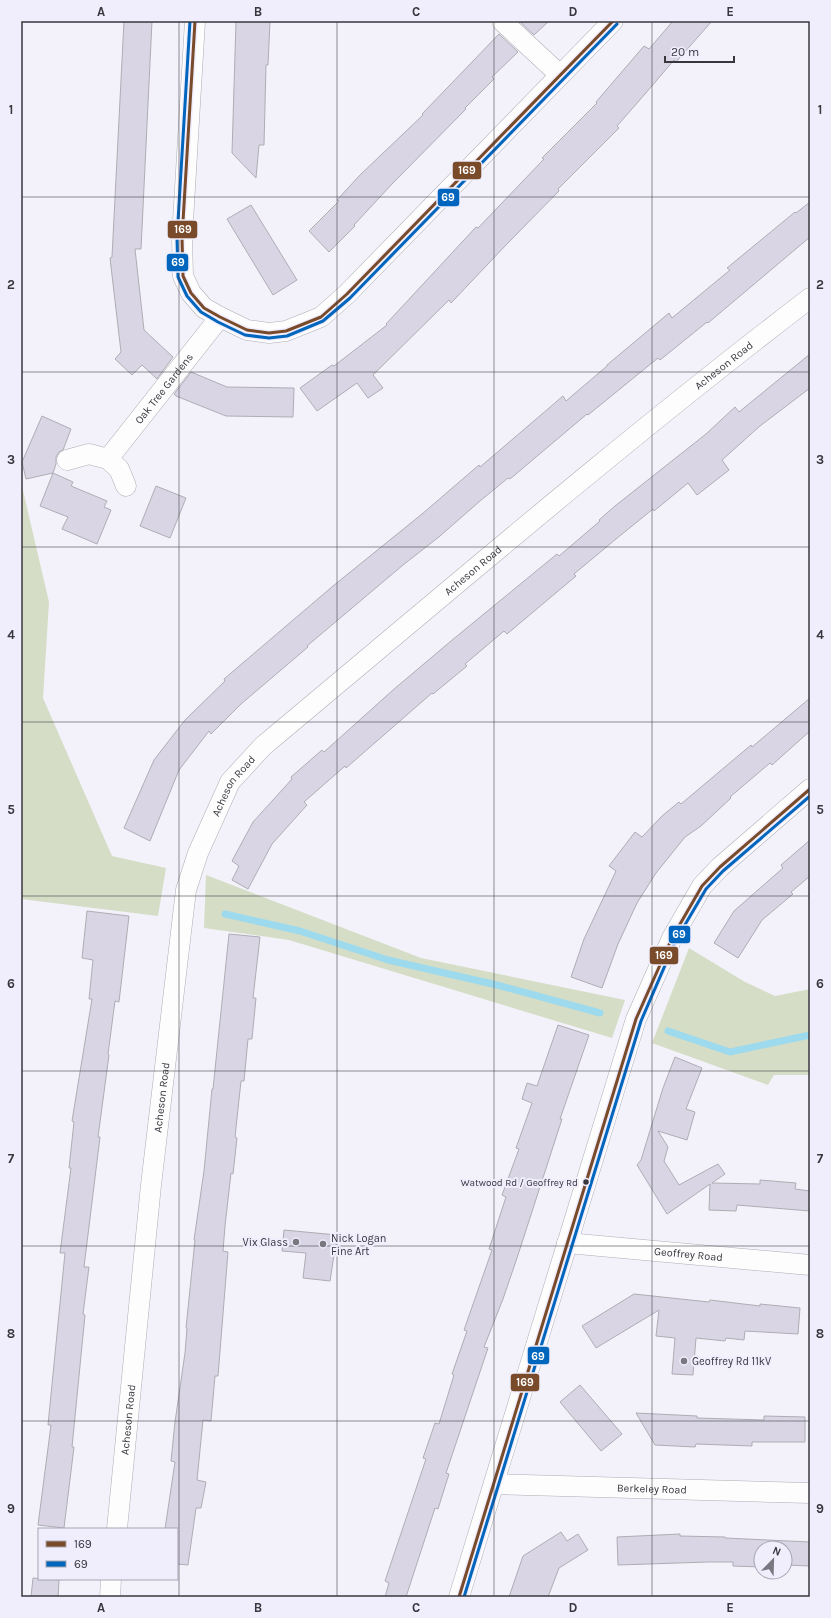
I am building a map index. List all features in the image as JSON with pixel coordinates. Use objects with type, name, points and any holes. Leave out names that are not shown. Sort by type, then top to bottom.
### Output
[{"type":"street","points":[[195,21],[182,238],[183,276],[191,293],[204,308],[247,330],[270,333],[286,331],[321,317],[347,294],[613,21]]},
{"type":"street","points":[[502,21],[560,75]]},
{"type":"street","name":"Acheson Road","points":[[117,1528],[151,1185],[186,890],[198,853],[230,782],[263,746],[575,486],[727,362],[810,298]]},
{"type":"street","name":"Oak Tree Gardens","points":[[108,459],[220,317]]},
{"type":"street","points":[[67,460],[89,454],[108,459],[118,470],[126,486]]},
{"type":"street","points":[[459,1597],[636,1020],[672,938],[702,886],[720,867],[810,789]]},
{"type":"street","name":"Geoffrey Road","points":[[567,1243],[810,1265]]},
{"type":"street","name":"Berkeley Road","points":[[494,1484],[810,1493]]},
{"type":"street","points":[[110,1597],[112,1580]]},
{"type":"green space","points":[[21,482],[49,602],[43,698],[112,856],[166,868],[158,916],[21,899]]},
{"type":"green space","points":[[206,875],[421,958],[625,1000],[612,1038],[289,940],[204,928]]},
{"type":"green space","points":[[689,948],[745,982],[775,996],[810,989],[810,1075],[774,1075],[768,1085],[652,1043]]},
{"type":"building","points":[[124,21],[152,21],[141,249],[135,249],[144,330],[173,357],[157,379],[142,365],[132,375],[115,359],[121,352],[110,258],[112,257]]},
{"type":"building","points":[[236,21],[270,21],[268,65],[266,65],[264,145],[259,145],[256,178],[232,153]]},
{"type":"building","points":[[519,21],[549,21],[534,35]]},
{"type":"building","points":[[673,21],[712,21],[676,62],[674,60],[617,126],[619,128],[558,189],[559,191],[451,303],[449,300],[373,375],[383,388],[368,398],[357,383],[317,411],[300,388],[332,365],[334,366],[387,325],[386,324],[476,227],[478,228],[544,159],[542,158],[597,103],[596,102],[644,46],[649,49]]},
{"type":"building","points":[[499,34],[518,52],[492,77],[494,79],[392,184],[354,225],[355,226],[329,252],[309,231],[339,201],[337,200],[360,175],[423,115],[422,114]]},
{"type":"building","points":[[810,202],[810,237],[708,323],[707,322],[660,360],[658,358],[588,415],[587,414],[510,479],[508,478],[480,501],[307,646],[308,647],[241,704],[211,734],[209,731],[179,770],[150,841],[124,828],[154,760],[185,720],[225,681],[224,679],[333,586],[422,514],[479,465],[480,467],[563,396],[566,401],[669,313],[672,318],[730,270],[727,268],[795,212],[796,213]]},
{"type":"building","points":[[251,205],[297,280],[273,295],[227,219]]},
{"type":"building","points":[[810,354],[810,388],[760,426],[722,460],[729,470],[697,495],[688,483],[654,511],[653,509],[574,574],[576,576],[507,634],[504,631],[465,664],[467,666],[433,694],[432,693],[346,768],[345,766],[304,802],[307,805],[272,844],[248,889],[232,880],[239,866],[232,861],[253,822],[292,779],[291,777],[322,750],[324,752],[393,690],[451,641],[557,554],[559,556],[615,506],[706,434],[735,407],[739,412]]},
{"type":"building","points":[[191,372],[227,387],[294,388],[293,417],[226,416],[176,396],[174,394]]},
{"type":"building","points":[[42,416],[71,429],[63,450],[59,452],[56,457],[56,464],[53,473],[26,479],[22,462]]},
{"type":"building","points":[[53,473],[73,482],[71,486],[107,501],[104,507],[111,510],[97,544],[62,529],[68,517],[40,506]]},
{"type":"building","points":[[156,486],[186,498],[170,538],[140,526]]},
{"type":"building","points":[[810,698],[810,731],[772,765],[770,763],[730,797],[731,798],[701,826],[685,837],[656,873],[637,903],[618,944],[602,988],[571,977],[584,939],[616,871],[609,866],[635,832],[642,837],[662,816],[679,802],[681,804]]},
{"type":"building","points":[[810,840],[810,876],[791,892],[793,894],[762,920],[738,958],[714,943],[734,911],[783,868],[781,865]]},
{"type":"building","points":[[87,911],[129,916],[119,1002],[115,1001],[108,1054],[98,1137],[100,1137],[84,1267],[89,1267],[83,1314],[85,1315],[72,1447],[74,1447],[64,1528],[38,1525],[51,1425],[48,1425],[65,1253],[60,1253],[71,1168],[69,1168],[74,1122],[72,1121],[92,999],[89,999],[93,960],[82,958]]},
{"type":"building","points":[[229,934],[260,937],[253,998],[256,998],[252,1039],[248,1039],[244,1081],[241,1081],[235,1137],[237,1138],[233,1174],[231,1173],[225,1226],[223,1251],[228,1252],[218,1376],[215,1376],[211,1421],[203,1420],[197,1480],[206,1482],[201,1508],[196,1508],[188,1565],[178,1564],[178,1528],[165,1528],[175,1462],[171,1461],[185,1353],[194,1240],[204,1171]]},
{"type":"building","points":[[558,1025],[589,1035],[560,1119],[562,1119],[517,1258],[484,1347],[488,1348],[446,1473],[449,1474],[438,1509],[435,1508],[406,1597],[385,1597],[389,1583],[385,1581],[426,1459],[423,1458],[435,1423],[439,1424],[454,1375],[452,1374],[467,1331],[464,1330],[492,1250],[489,1249],[506,1197],[502,1195],[519,1149],[516,1148],[532,1103],[522,1099],[527,1083],[537,1086]]},
{"type":"building","points":[[675,1057],[702,1068],[686,1109],[695,1112],[687,1140],[658,1131],[668,1147],[664,1161],[679,1185],[718,1164],[725,1174],[712,1183],[760,1184],[760,1180],[796,1183],[795,1189],[810,1191],[810,1211],[737,1205],[736,1211],[709,1210],[710,1184],[667,1214],[637,1165],[641,1160],[663,1088]]},
{"type":"building","points":[[284,1230],[337,1235],[330,1281],[303,1278],[306,1253],[282,1251]]},
{"type":"building","points":[[634,1294],[709,1302],[710,1300],[760,1306],[760,1304],[800,1308],[798,1334],[745,1331],[744,1340],[726,1338],[725,1341],[696,1338],[693,1375],[672,1374],[675,1338],[656,1336],[659,1310],[596,1348],[582,1326]]},
{"type":"building","points":[[580,1385],[622,1434],[601,1451],[560,1402]]},
{"type":"building","points":[[636,1413],[697,1416],[697,1418],[764,1420],[764,1416],[805,1417],[805,1442],[752,1442],[752,1446],[696,1444],[695,1447],[655,1445]]},
{"type":"building","points":[[561,1532],[567,1541],[578,1534],[588,1550],[559,1568],[548,1597],[509,1597],[523,1556]]},
{"type":"building","points":[[680,1534],[680,1536],[768,1540],[753,1540],[753,1567],[733,1566],[733,1562],[618,1565],[617,1537]]},
{"type":"building","points":[[793,1541],[810,1542],[810,1566],[793,1565]]},
{"type":"building","points":[[33,1578],[38,1578],[38,1580],[59,1580],[58,1597],[31,1597]]},
{"type":"waterway","points":[[225,914],[300,931],[388,960],[497,985],[600,1013]]},
{"type":"waterway","points":[[668,1031],[730,1052],[810,1035]]},
{"type":"transit line","name":"69","points":[[190,21],[177,238],[178,277],[187,296],[201,312],[245,335],[269,338],[287,336],[323,321],[350,298],[617,24]]},
{"type":"transit line","name":"169","points":[[195,21],[182,238],[183,276],[191,293],[204,308],[247,330],[269,333],[286,331],[321,317],[347,294],[613,21]]},
{"type":"transit line","name":"169","points":[[459,1597],[636,1019],[672,938],[702,886],[720,867],[810,789]]},
{"type":"transit line","name":"69","points":[[464,1597],[641,1021],[676,940],[706,889],[723,871],[810,796]]},
{"type":"place","name":"Watwood Rd / Geoffrey Rd","points":[[586,1182]]},
{"type":"place","name":"Vix Glass","points":[[296,1242]]},
{"type":"place","name":"Nick Logan Fine Art","points":[[323,1244]]},
{"type":"place","name":"Geoffrey Rd 11kV","points":[[684,1361]]}]
